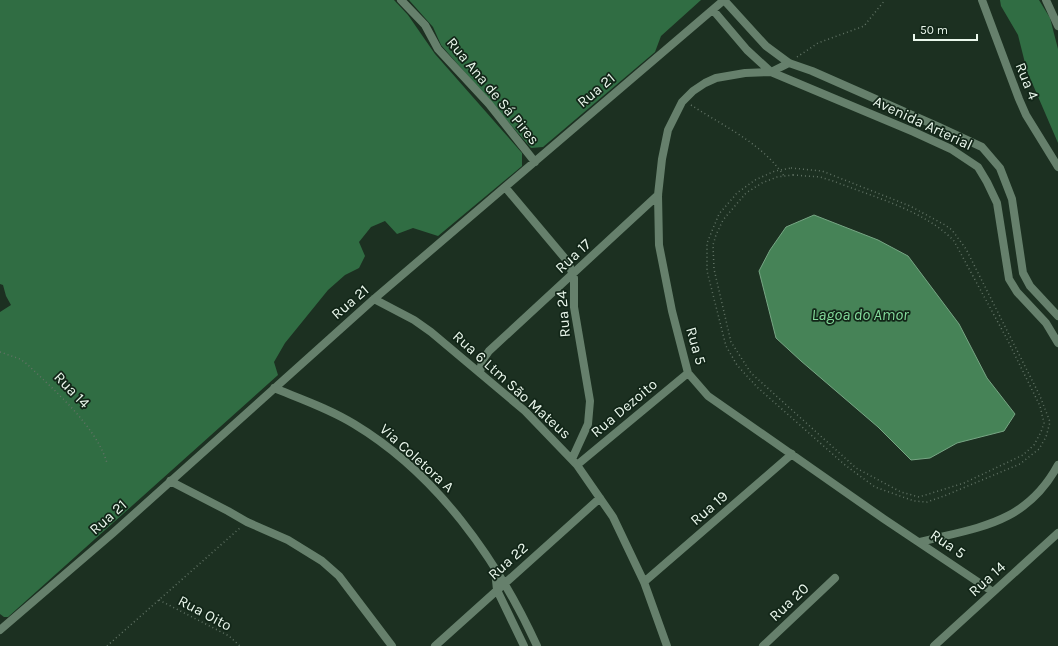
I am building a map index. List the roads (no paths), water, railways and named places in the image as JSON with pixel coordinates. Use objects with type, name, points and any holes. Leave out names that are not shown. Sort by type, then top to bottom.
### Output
[{"type":"street","name":"Rua Ana de Sá Pires","points":[[401,0],[425,25],[438,49],[489,104],[535,162]]},
{"type":"street","name":"Rua 21","points":[[2,625],[170,481],[374,299],[724,0]]},
{"type":"street","name":"Avenida Arterial","points":[[724,0],[766,46],[789,63],[812,71],[952,132],[982,147],[1000,168],[1012,199],[1023,273],[1030,286],[1058,316]]},
{"type":"street","name":"Rua 4","points":[[982,0],[1026,115],[1058,167]]},
{"type":"street","points":[[1046,0],[1058,26]]},
{"type":"street","name":"Avenida Arterial","points":[[713,10],[747,50],[771,72],[921,135],[964,157],[978,166],[997,203],[1009,279],[1017,292],[1046,323],[1058,343]]},
{"type":"street","points":[[771,72],[789,63]]},
{"type":"street","name":"Rua 5","points":[[771,72],[745,73],[716,78],[693,91],[684,100],[673,117],[668,130],[662,159],[658,195],[659,245],[661,260],[688,373],[708,396],[884,519],[993,592]]},
{"type":"street","name":"Rua 24","points":[[505,187],[568,262],[574,274],[574,307],[590,401],[588,424],[574,462]]},
{"type":"street","name":"Rua 17","points":[[480,373],[482,361],[489,351],[658,195]]},
{"type":"street","name":"Rua 6 Ltm São Mateus","points":[[374,299],[423,326],[524,411],[574,462],[613,517],[644,582],[667,646]]},
{"type":"street","name":"Rua Dezoito","points":[[574,462],[688,373]]},
{"type":"street","name":"Via Coletora A","points":[[274,388],[342,417],[391,449],[416,471],[454,512],[495,570],[504,584],[536,646]]},
{"type":"street","name":"Rua 19","points":[[644,582],[792,454]]},
{"type":"street","points":[[920,542],[994,524],[1012,515],[1024,507],[1044,486],[1058,465]]},
{"type":"street","points":[[170,481],[228,510],[247,522],[288,540],[306,550],[332,569],[361,604],[392,646]]},
{"type":"street","name":"Rua 22","points":[[435,646],[600,498]]},
{"type":"street","name":"Rua 14","points":[[934,646],[1058,534]]},
{"type":"street","name":"Via Coletora A","points":[[495,570],[497,590],[524,646]]},
{"type":"street","name":"Rua 20","points":[[763,646],[835,578]]},
{"type":"water","name":"Lagoa do Amor","points":[[814,215],[878,240],[908,256],[959,324],[987,378],[1015,414],[1004,431],[957,443],[930,458],[911,460],[878,427],[776,338],[759,271],[770,250],[786,227]]}]
